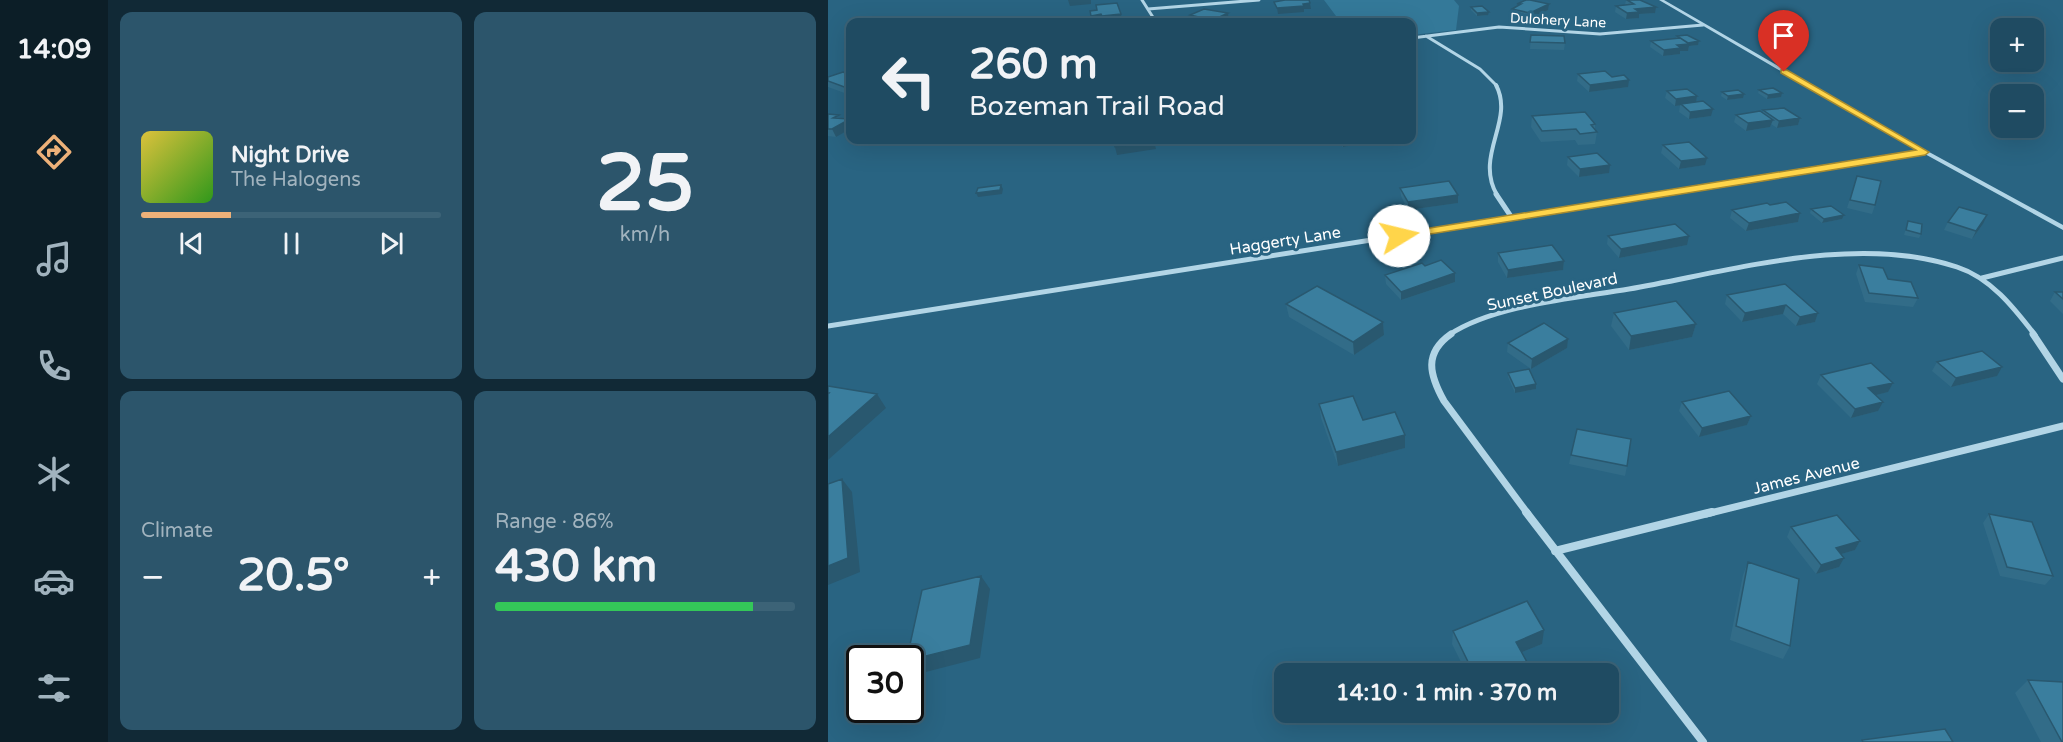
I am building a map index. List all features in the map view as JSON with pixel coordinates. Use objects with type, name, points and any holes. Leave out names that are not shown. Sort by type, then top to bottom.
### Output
[{"type":"street","points":[[1142,0],[1154,18]]},
{"type":"street","points":[[1148,9],[1259,0]]},
{"type":"street","points":[[1661,0],[1925,152],[2063,228]]},
{"type":"street","name":"Dulohery Lane","points":[[1416,37],[1499,27],[1600,34],[1703,25]]},
{"type":"street","points":[[1426,36],[1446,51],[1479,69],[1497,85],[1502,95],[1501,110],[1488,159],[1489,177],[1512,218]]},
{"type":"street","name":"Haggerty Lane","points":[[828,326],[1925,152]]},
{"type":"street","name":"Sunset Boulevard","points":[[1703,742],[1555,551],[1444,401],[1437,389],[1432,370],[1433,352],[1439,342],[1450,334],[1491,317],[1539,305],[1783,261],[1833,255],[1870,254],[1918,259],[1953,266],[1982,278],[2004,298],[2048,355],[2063,380]]},
{"type":"street","points":[[1982,278],[2063,258]]},
{"type":"street","name":"James Avenue","points":[[1555,551],[2063,426]]},
{"type":"shaded area","points":[[1324,0],[1454,0],[1459,6],[1456,30],[1416,35],[1416,18],[1336,18]]},
{"type":"building","points":[[1309,0],[1310,3],[1303,4],[1304,6],[1277,8],[1274,2]]},
{"type":"building","points":[[1526,0],[1549,4],[1530,13],[1512,9]]},
{"type":"building","points":[[1627,0],[1640,0],[1656,7],[1635,9],[1640,12],[1627,13],[1616,6],[1634,4]]},
{"type":"building","points":[[1117,3],[1121,14],[1091,16],[1090,11],[1097,10],[1096,5]]},
{"type":"building","points":[[1482,6],[1489,12],[1477,13],[1471,7]]},
{"type":"building","points":[[1204,9],[1228,13],[1217,18],[1190,15]]},
{"type":"building","points":[[1531,35],[1564,36],[1565,43],[1530,42]]},
{"type":"building","points":[[1687,35],[1699,41],[1688,43],[1677,36]]},
{"type":"building","points":[[1680,38],[1689,44],[1677,45],[1681,48],[1664,50],[1651,41]]},
{"type":"building","points":[[1605,71],[1612,77],[1624,75],[1629,80],[1590,85],[1578,74]]},
{"type":"building","points":[[843,72],[846,73],[846,88],[828,81],[828,77]]},
{"type":"building","points":[[1773,88],[1782,93],[1768,95],[1759,90]]},
{"type":"building","points":[[1687,89],[1697,96],[1676,99],[1667,91]]},
{"type":"building","points":[[1738,90],[1744,94],[1728,96],[1722,92]]},
{"type":"building","points":[[1703,101],[1713,109],[1690,112],[1681,104]]},
{"type":"building","points":[[1784,108],[1800,118],[1779,121],[1763,110]]},
{"type":"building","points":[[1760,111],[1773,120],[1748,123],[1736,115]]},
{"type":"building","points":[[1585,112],[1595,124],[1591,125],[1597,132],[1580,134],[1576,129],[1542,131],[1532,116]]},
{"type":"building","points":[[828,114],[839,115],[833,118],[846,119],[846,121],[828,129]]},
{"type":"building","points":[[1689,142],[1707,158],[1681,161],[1663,145]]},
{"type":"building","points":[[1115,144],[1134,144],[1115,147]]},
{"type":"building","points":[[1597,153],[1610,165],[1580,169],[1568,157]]},
{"type":"building","points":[[1857,176],[1881,181],[1875,205],[1850,200]]},
{"type":"building","points":[[1449,181],[1458,195],[1408,202],[1400,188]]},
{"type":"building","points":[[1001,185],[1000,190],[976,193],[978,188]]},
{"type":"building","points":[[1786,202],[1800,213],[1749,223],[1732,210],[1767,203],[1770,205]]},
{"type":"building","points":[[1831,206],[1844,215],[1824,219],[1811,209]]},
{"type":"building","points":[[1959,207],[1987,215],[1976,231],[1948,222]]},
{"type":"building","points":[[1908,221],[1922,224],[1921,234],[1906,230]]},
{"type":"building","points":[[1675,224],[1689,236],[1621,249],[1608,236]]},
{"type":"building","points":[[1552,245],[1564,261],[1508,270],[1498,253]]},
{"type":"building","points":[[1441,260],[1455,273],[1401,292],[1385,275],[1422,263],[1425,266]]},
{"type":"building","points":[[1859,265],[1883,268],[1888,279],[1911,282],[1918,298],[1869,293]]},
{"type":"building","points":[[1785,284],[1818,313],[1800,317],[1786,305],[1745,313],[1727,295]]},
{"type":"building","points":[[1317,286],[1383,322],[1353,342],[1286,304]]},
{"type":"building","points":[[2055,292],[2063,292],[2063,299]]},
{"type":"building","points":[[1676,301],[1696,324],[1631,336],[1614,313]]},
{"type":"building","points":[[1544,323],[1568,339],[1532,359],[1508,343]]},
{"type":"building","points":[[1982,351],[2002,367],[1956,378],[1937,362]]},
{"type":"building","points":[[1871,363],[1893,383],[1868,388],[1883,402],[1855,409],[1821,375]]},
{"type":"building","points":[[1529,369],[1536,384],[1515,388],[1508,373]]},
{"type":"building","points":[[828,386],[877,394],[828,437],[829,393]]},
{"type":"building","points":[[1729,391],[1751,416],[1702,428],[1682,402]]},
{"type":"building","points":[[1353,396],[1363,420],[1395,412],[1405,435],[1336,452],[1319,404]]},
{"type":"building","points":[[1577,429],[1631,439],[1627,466],[1571,455]]},
{"type":"building","points":[[842,479],[848,558],[828,566],[828,484]]},
{"type":"building","points":[[1989,514],[2032,522],[2053,576],[2007,567]]},
{"type":"building","points":[[1837,515],[1860,541],[1836,548],[1844,558],[1821,565],[1791,527]]},
{"type":"building","points":[[1748,562],[1799,579],[1790,646],[1736,626]]},
{"type":"building","points":[[981,576],[970,645],[924,656],[924,645],[910,645],[922,590]]},
{"type":"building","points":[[1527,601],[1544,630],[1516,642],[1528,663],[1469,663],[1453,631]]},
{"type":"building","points":[[2028,680],[2063,682],[2063,742],[2062,742]]},
{"type":"building","points":[[1945,729],[1953,742],[1863,742],[1862,740]]},
{"type":"route","points":[[1399,236],[1925,152],[1784,72]]}]
